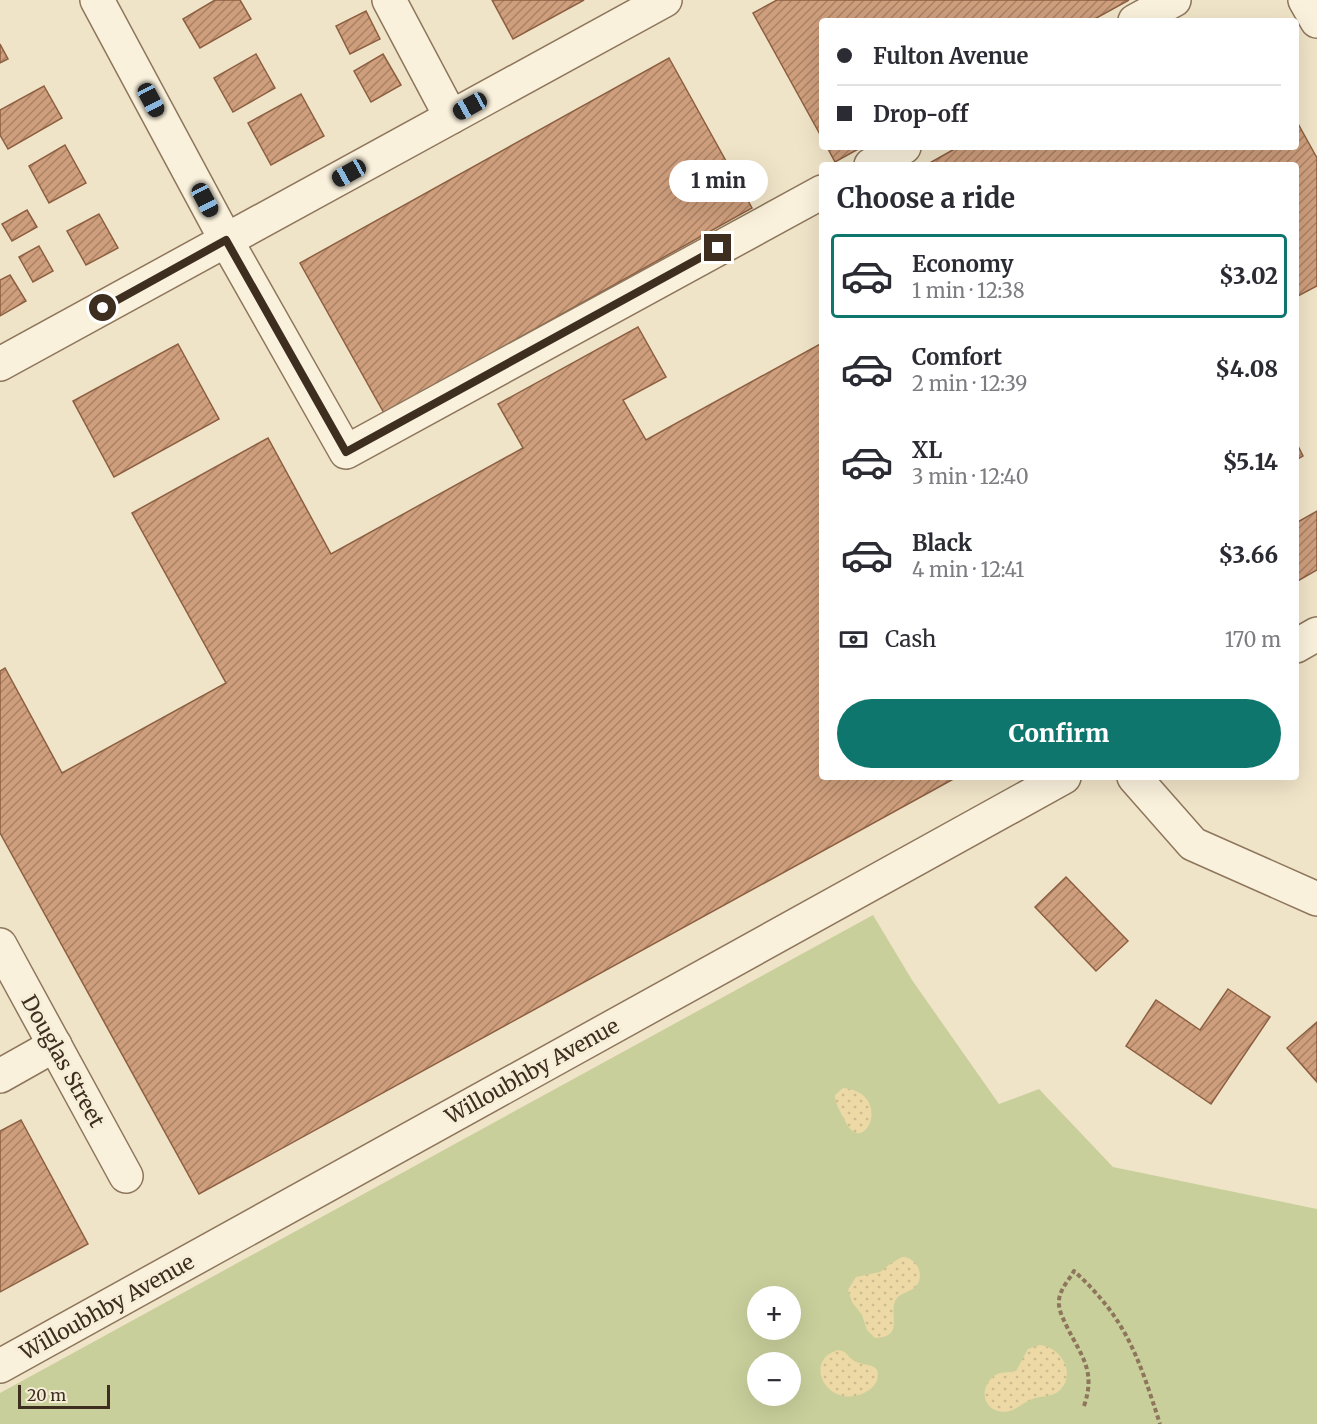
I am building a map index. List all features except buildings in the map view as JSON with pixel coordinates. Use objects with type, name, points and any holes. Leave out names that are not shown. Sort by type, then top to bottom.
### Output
[{"type":"street","points":[[97,0],[226,240],[346,452],[819,194]]},
{"type":"street","points":[[389,0],[451,117]]},
{"type":"street","points":[[0,364],[665,0]]},
{"type":"street","points":[[1141,18],[1174,0]]},
{"type":"street","points":[[1305,0],[1317,21]]},
{"type":"street","points":[[876,162],[898,150]]},
{"type":"street","points":[[1299,644],[1317,634]]},
{"type":"street","name":"Willoubhby Avenue","points":[[0,1366],[1059,780]]},
{"type":"street","points":[[1137,780],[1193,844],[1317,899]]},
{"type":"street","name":"Douglas Street","points":[[0,945],[126,1176]]},
{"type":"street","points":[[0,1076],[55,1045]]},
{"type":"path","points":[[1084,1406],[1090,1380],[1086,1363],[1061,1313],[1059,1301],[1061,1292],[1074,1271],[1095,1290],[1116,1317],[1141,1367],[1160,1424]]},
{"type":"green space","points":[[873,915],[912,980],[999,1104],[1039,1089],[1113,1167],[1317,1209],[1317,1424],[0,1424],[0,1393]]},
{"type":"sand","points":[[843,1088],[859,1092],[868,1101],[871,1121],[860,1133],[853,1131],[837,1105],[835,1095]]},
{"type":"sand","points":[[902,1257],[915,1262],[920,1275],[919,1280],[915,1287],[897,1298],[893,1310],[893,1329],[890,1333],[885,1337],[875,1338],[867,1330],[862,1315],[852,1302],[848,1290],[856,1277],[880,1272]]},
{"type":"sand","points":[[1040,1345],[1054,1350],[1064,1362],[1067,1376],[1060,1390],[1030,1400],[1009,1411],[998,1411],[992,1408],[985,1399],[989,1381],[999,1373],[1016,1371],[1028,1349]]},
{"type":"sand","points":[[838,1350],[857,1362],[877,1370],[877,1380],[872,1388],[864,1393],[851,1396],[839,1395],[830,1390],[821,1372],[822,1363],[827,1355]]},
{"type":"route","points":[[103,308],[226,240],[346,452],[718,248]]}]
